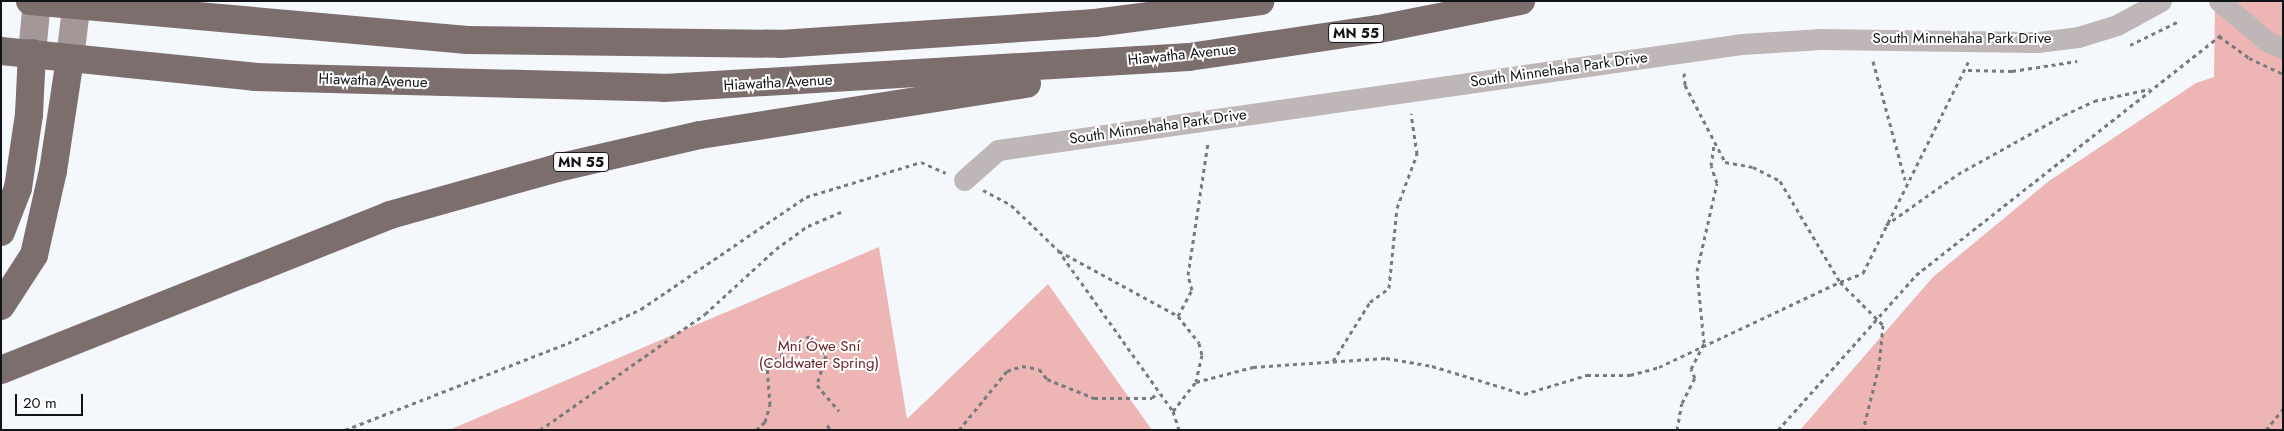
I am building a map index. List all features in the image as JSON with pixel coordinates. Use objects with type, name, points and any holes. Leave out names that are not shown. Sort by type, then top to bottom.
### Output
[{"type":"highway","points":[[30,1],[467,40],[780,44],[1095,23],[1261,1]]},
{"type":"highway","name":"Hiawatha Avenue","points":[[1,51],[264,77],[664,88],[1189,57],[1379,29],[1521,1]]},
{"type":"highway","points":[[1,232],[18,188],[29,114],[32,54]]},
{"type":"highway","name":"MN 55","points":[[1,370],[390,215],[558,168],[700,135],[1189,57]]},
{"type":"highway","points":[[1,306],[34,255],[53,171],[70,58]]},
{"type":"street","name":"South Minnehaha Park Drive","points":[[964,180],[998,150],[1742,44],[1821,39],[2038,42],[2078,37],[2117,25],[2161,1]]},
{"type":"street","points":[[2219,1],[2268,42],[2283,48]]},
{"type":"street","points":[[32,54],[37,2]]},
{"type":"street","points":[[70,58],[76,4]]},
{"type":"path","points":[[1778,430],[1916,275],[2219,36]]},
{"type":"path","points":[[1873,60],[1906,181]]},
{"type":"path","points":[[1196,382],[1253,367],[1386,358],[1432,366],[1524,394],[1587,374],[1639,373],[1863,273],[1906,181],[1968,70],[1968,64]]},
{"type":"path","points":[[1968,70],[2012,71],[2056,65]]},
{"type":"path","points":[[1684,72],[1685,85],[1725,162],[1753,167],[1780,181],[1840,282],[1883,325],[1880,366],[1863,430]]},
{"type":"path","points":[[1886,225],[1958,174],[2064,115],[2094,101],[2153,89]]},
{"type":"path","points":[[1333,361],[1370,302],[1389,288],[1397,208],[1418,154],[1412,117]]},
{"type":"path","points":[[1676,430],[1682,403],[1695,378],[1691,369],[1704,343],[1697,271],[1717,183],[1711,166],[1714,143]]},
{"type":"path","points":[[1178,316],[1192,290],[1188,275],[1194,228],[1209,149]]},
{"type":"path","points":[[345,430],[568,343],[640,309],[806,197],[921,162],[964,180],[1012,205],[1058,250],[1173,411],[1179,430]]},
{"type":"path","points":[[540,430],[705,314],[776,249],[808,226],[841,212]]},
{"type":"path","points":[[1058,250],[1178,316],[1198,343],[1202,355],[1196,382],[1173,411]]},
{"type":"path","points":[[756,430],[765,422],[770,405],[767,365],[808,337],[814,338],[826,355],[817,385],[839,411]]},
{"type":"path","points":[[959,430],[1007,371],[1022,366],[1039,369],[1047,379],[1094,398],[1152,398],[1158,392]]},
{"type":"path","points":[[2266,430],[2283,409]]},
{"type":"path","points":[[827,425],[831,430]]},
{"type":"green space","points":[[2215,1],[2283,1],[2283,430],[1800,430],[1933,277],[2049,181],[2196,83],[2214,77]]},
{"type":"green space","name":"Mní Ówe Sní (Coldwater Spring)","points":[[879,247],[907,419],[1048,284],[1152,430],[449,430]]}]
